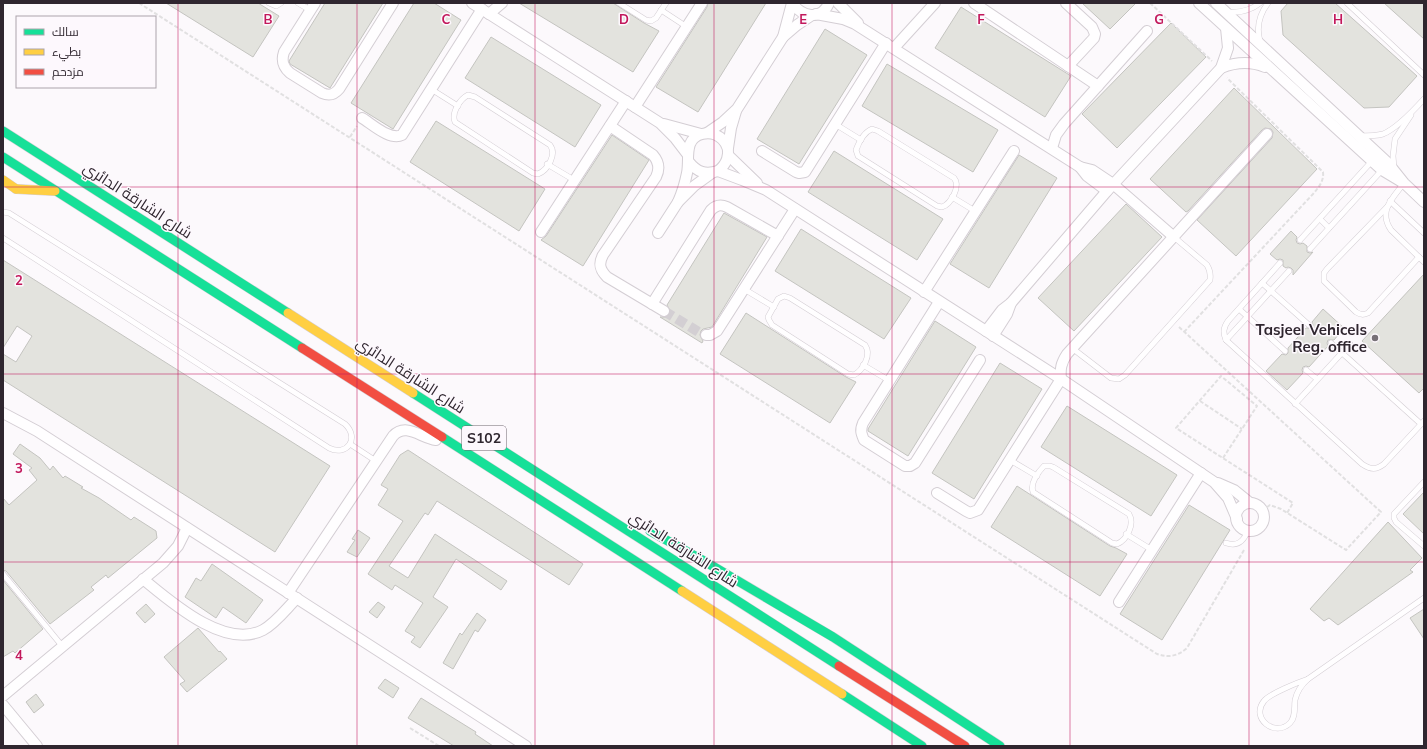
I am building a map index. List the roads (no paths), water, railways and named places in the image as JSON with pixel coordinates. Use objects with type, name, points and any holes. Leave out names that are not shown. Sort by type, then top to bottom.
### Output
[{"type":"main road","name":"شارع الشارقة الدائري","points":[[3,131],[965,746]]},
{"type":"main road","name":"S102","points":[[3,156],[922,746]]},
{"type":"main road","points":[[3,180],[16,188],[57,191]]},
{"type":"main road","points":[[559,486],[622,516]]},
{"type":"main road","points":[[643,527],[813,625],[1000,746]]},
{"type":"street","points":[[313,7],[284,52],[282,64],[290,73],[322,93],[331,95],[336,93],[339,89],[393,3]]},
{"type":"street","points":[[472,3],[660,123],[675,138],[693,167],[698,171],[705,173],[715,172],[742,180],[766,190],[1061,379],[1214,482],[1234,490],[1250,503],[1260,506],[1264,514],[1263,523],[1256,529],[1246,534],[1240,526],[1228,498],[1214,482]]},
{"type":"street","points":[[362,118],[390,136],[398,137],[404,131],[430,89],[485,11],[502,3]]},
{"type":"street","points":[[635,107],[702,3]]},
{"type":"street","points":[[792,3],[797,10],[804,14],[843,20],[867,31],[1080,167],[1092,170],[1110,188],[1174,236]]},
{"type":"street","points":[[783,37],[792,3]]},
{"type":"street","points":[[678,202],[685,182],[690,142],[695,137],[704,134],[723,122],[737,109],[783,37],[797,25],[814,15],[823,12],[829,3]]},
{"type":"street","points":[[838,3],[867,31]]},
{"type":"street","points":[[762,151],[796,172],[802,173],[807,169],[890,46],[935,3]]},
{"type":"street","points":[[1066,3],[1092,27],[1095,34],[1094,38],[1068,66]]},
{"type":"street","points":[[1199,3],[1382,170],[1404,183]]},
{"type":"street","points":[[1216,3],[1359,136],[1424,202]]},
{"type":"street","points":[[979,4],[1098,86]]},
{"type":"street","points":[[990,334],[1007,314],[1011,303],[1110,188],[1221,68],[1228,48],[1226,28]]},
{"type":"street","points":[[1052,148],[1056,135],[1064,124],[1147,31]]},
{"type":"street","points":[[1221,68],[1242,62],[1259,65],[1274,72]]},
{"type":"street","points":[[541,232],[626,101]]},
{"type":"street","points":[[658,233],[678,202],[694,186],[715,172],[727,161],[731,128],[737,109]]},
{"type":"street","points":[[660,123],[704,134],[714,134],[720,137],[725,142],[728,151],[766,190]]},
{"type":"street","points":[[610,126],[653,155],[657,160],[659,172],[600,260],[600,267],[602,272],[664,311]]},
{"type":"street","points":[[937,493],[966,511],[974,512],[978,510],[1061,379],[1060,371],[1062,362],[1072,348],[1268,134]]},
{"type":"street","points":[[924,292],[1014,151]]},
{"type":"street","points":[[652,304],[711,210],[715,206],[721,205],[727,207],[778,236]]},
{"type":"street","points":[[706,335],[710,335],[717,331],[795,209]]},
{"type":"street","points":[[939,302],[863,423],[861,434],[864,440],[900,464],[910,466],[915,463],[980,360]]},
{"type":"street","points":[[3,413],[37,431],[526,746]]},
{"type":"street","points":[[288,593],[393,436],[401,430],[410,431],[433,439],[445,439]]},
{"type":"street","points":[[1119,602],[1201,473]]},
{"type":"street","points":[[1237,519],[1237,513],[1240,508],[1244,504],[1250,503]]},
{"type":"street","points":[[3,696],[171,555],[178,546],[187,528]]},
{"type":"street","points":[[143,579],[167,599],[193,616],[208,625],[233,634],[252,634],[270,626],[297,598]]},
{"type":"street","points":[[3,705],[37,746]]},
{"type":"lane","points":[[269,3],[276,6],[281,3]]},
{"type":"lane","points":[[298,3],[313,7]]},
{"type":"lane","points":[[619,3],[648,21],[654,20],[666,3]]},
{"type":"lane","points":[[1226,12],[1243,12],[1252,9],[1260,3]]},
{"type":"lane","points":[[1261,44],[1258,35],[1258,25],[1260,16],[1268,3]]},
{"type":"lane","points":[[1347,3],[1424,75]]},
{"type":"lane","points":[[661,10],[687,27]]},
{"type":"lane","points":[[430,89],[458,106]]},
{"type":"lane","points":[[465,96],[472,96],[550,145],[553,154],[548,164],[541,173],[533,173],[457,124],[453,119],[453,116],[458,106],[465,96]]},
{"type":"lane","points":[[1359,136],[1384,134],[1415,109],[1424,99]]},
{"type":"lane","points":[[1394,171],[1393,156],[1395,140],[1415,109]]},
{"type":"lane","points":[[836,124],[861,140]]},
{"type":"lane","points":[[869,130],[875,130],[954,178],[956,180],[957,187],[952,196],[944,206],[937,206],[858,156],[856,150],[861,140],[869,130]]},
{"type":"lane","points":[[1300,240],[1372,161]]},
{"type":"lane","points":[[548,164],[574,180]]},
{"type":"lane","points":[[1310,249],[1382,170]]},
{"type":"lane","points":[[1404,183],[1389,203],[1327,269],[1324,273],[1324,281],[1356,312],[1364,315],[1368,313],[1419,257]]},
{"type":"lane","points":[[952,196],[975,212]]},
{"type":"lane","points":[[1389,203],[1424,232]]},
{"type":"lane","points":[[1389,203],[1385,218],[1387,225],[1424,262]]},
{"type":"lane","points":[[3,212],[10,213],[345,424],[352,433],[350,444],[346,449],[334,451],[3,238]]},
{"type":"lane","points":[[1320,219],[1329,228]]},
{"type":"lane","points":[[1072,348],[1111,378],[1118,379],[1125,375],[1210,280],[1210,270],[1207,265],[1174,236]]},
{"type":"lane","points":[[1280,263],[1224,327],[1226,340],[1362,464],[1369,469],[1377,469],[1384,464],[1423,422],[1331,343]]},
{"type":"lane","points":[[1226,340],[1289,271]]},
{"type":"lane","points":[[1262,283],[1309,325]]},
{"type":"lane","points":[[744,289],[774,307]]},
{"type":"lane","points":[[784,296],[787,297],[865,345],[868,355],[863,365],[856,374],[851,375],[772,325],[768,317],[774,307],[778,299],[784,296]]},
{"type":"lane","points":[[1239,309],[1285,351]]},
{"type":"lane","points":[[1295,404],[1350,344]]},
{"type":"lane","points":[[863,365],[890,381]]},
{"type":"lane","points":[[1306,370],[1317,379]]},
{"type":"lane","points":[[350,444],[376,461]]},
{"type":"lane","points":[[1010,460],[1037,476]]},
{"type":"lane","points":[[1044,466],[1050,466],[1128,514],[1132,524],[1119,543],[1114,544],[1033,492],[1032,486],[1037,476],[1044,466]]},
{"type":"lane","points":[[1424,482],[1394,514],[1396,522],[1424,546]]},
{"type":"lane","points":[[1126,534],[1152,550]]},
{"type":"lane","points":[[1226,543],[1235,545],[1239,543],[1246,534]]},
{"type":"lane","points":[[3,574],[63,647]]},
{"type":"lane","points":[[1308,679],[1297,694],[1294,715],[1291,722],[1278,728],[1265,724],[1262,720],[1260,712],[1264,701],[1270,696],[1308,679],[1424,598]]},
{"type":"tunnel","points":[[664,311],[706,335]]},
{"type":"place","name":"Tasjeel Vehicels Reg. office","points":[[1375,338]]}]
